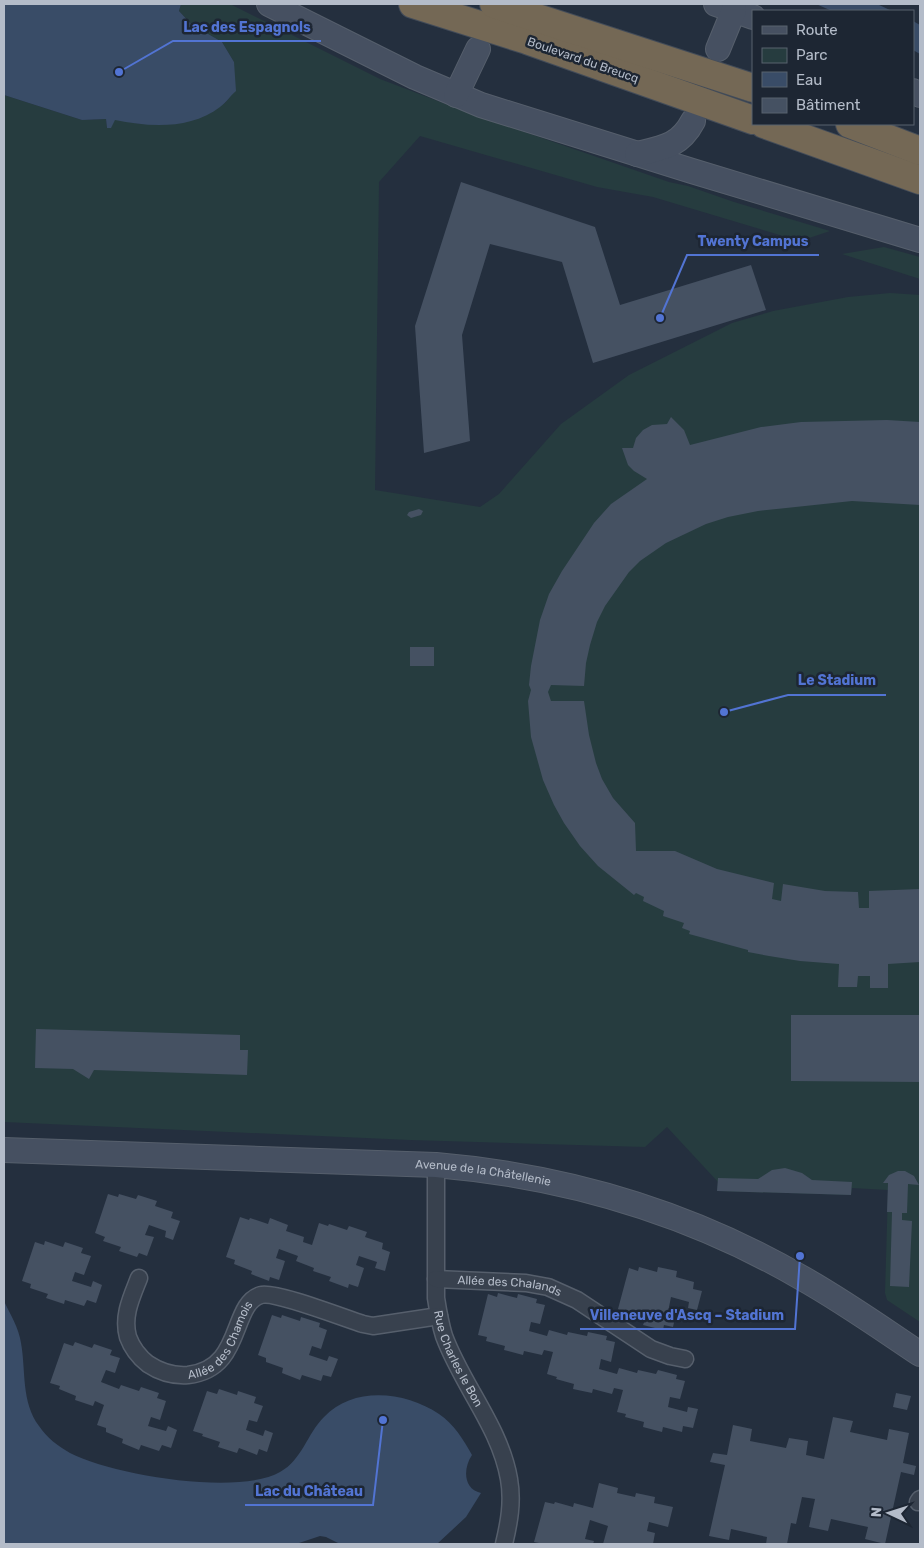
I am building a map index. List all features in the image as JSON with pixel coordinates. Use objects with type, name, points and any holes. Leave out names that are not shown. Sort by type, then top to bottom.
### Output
[{"type":"highway","name":"Boulevard du Breucq","points":[[413,4],[527,40],[752,120]]},
{"type":"highway","name":"Boulevard du Breucq","points":[[494,4],[752,88]]},
{"type":"highway","points":[[767,125],[920,180]]},
{"type":"highway","points":[[853,125],[920,151]]},
{"type":"street","points":[[269,4],[415,77],[456,95],[637,154],[920,240]]},
{"type":"street","points":[[718,49],[735,9]]},
{"type":"street","points":[[456,95],[478,49]]},
{"type":"street","points":[[637,154],[666,147],[678,141],[688,132],[693,121]]},
{"type":"street","name":"Avenue de la Châtellenie","points":[[4,1150],[436,1166],[491,1171],[574,1186],[623,1200],[694,1225],[743,1247],[802,1278],[920,1354]]},
{"type":"street","name":"Rue Charles le Bon","points":[[436,1166],[436,1298],[439,1316],[449,1346],[493,1432],[505,1462],[511,1504],[504,1544]]},
{"type":"street","name":"Allée des Chamois","points":[[139,1278],[127,1312],[127,1328],[130,1342],[138,1354],[150,1365],[164,1372],[178,1375],[199,1372],[220,1360],[229,1348],[249,1303],[261,1295],[279,1296],[373,1326],[439,1316]]},
{"type":"street","name":"Allée des Chalands","points":[[436,1278],[526,1283],[548,1287],[577,1300],[650,1349],[685,1359]]},
{"type":"green space","points":[[181,4],[230,4],[380,79],[464,111],[669,182],[688,186],[830,231],[800,241],[653,197],[597,187],[420,136],[379,182],[375,490],[480,507],[499,494],[561,424],[629,375],[732,323],[773,311],[848,297],[890,293],[920,295],[920,1322],[887,1300],[885,1293],[888,1190],[852,1188],[851,1195],[717,1191],[718,1182],[667,1127],[645,1147],[410,1140],[4,1122],[4,95],[82,120],[106,119],[107,128],[115,119],[140,124],[176,124],[210,113],[225,103],[230,97],[234,62],[222,42],[191,24],[179,11]]},
{"type":"green space","points":[[884,247],[920,257],[920,279],[842,254]]},
{"type":"water","points":[[4,4],[181,4],[179,11],[191,24],[222,42],[234,62],[236,91],[220,107],[196,120],[169,125],[155,125],[115,120],[111,128],[107,128],[106,119],[82,120],[4,95]]},
{"type":"water","points":[[816,4],[877,4],[890,10],[830,10]]},
{"type":"water","points":[[914,22],[920,25],[920,54],[914,51]]},
{"type":"water","points":[[4,1301],[20,1337],[25,1386],[33,1417],[42,1430],[61,1448],[89,1461],[115,1469],[175,1480],[235,1482],[261,1479],[288,1467],[299,1454],[318,1424],[336,1407],[349,1400],[364,1396],[380,1395],[411,1400],[439,1414],[449,1422],[462,1438],[472,1455],[466,1472],[468,1483],[475,1491],[481,1493],[466,1517],[437,1544],[340,1544],[320,1536],[296,1544],[4,1544]]},
{"type":"building","points":[[461,182],[595,227],[620,305],[751,265],[766,310],[593,363],[562,262],[490,244],[462,335],[470,441],[424,453],[415,326]]},
{"type":"building","points":[[671,417],[684,430],[690,445],[761,427],[801,422],[887,420],[920,422],[920,505],[852,501],[758,511],[706,524],[666,543],[640,561],[629,572],[605,606],[597,622],[590,645],[584,686],[551,685],[548,692],[551,701],[584,701],[589,735],[596,763],[602,779],[613,798],[635,823],[636,851],[675,851],[717,869],[774,883],[772,899],[781,901],[783,884],[825,891],[858,892],[859,908],[869,908],[869,891],[920,889],[920,962],[888,964],[888,988],[870,988],[870,976],[858,976],[857,987],[838,987],[839,964],[800,961],[748,952],[748,950],[689,934],[690,931],[682,928],[684,923],[663,916],[664,911],[643,901],[644,897],[636,893],[634,895],[598,866],[580,846],[564,823],[543,780],[531,737],[528,701],[531,690],[529,685],[531,666],[540,620],[549,594],[594,523],[611,504],[647,479],[628,465],[622,448],[633,448],[636,438],[643,430],[652,425],[667,424]]},
{"type":"building","points":[[419,509],[423,511],[421,515],[411,518],[407,515],[409,512]]},
{"type":"building","points":[[410,647],[434,647],[434,666],[410,666]]},
{"type":"building","points":[[791,1015],[920,1015],[920,1082],[791,1081]]},
{"type":"building","points":[[36,1029],[240,1035],[240,1050],[248,1050],[247,1075],[94,1070],[89,1079],[73,1069],[35,1068]]},
{"type":"building","points":[[785,1168],[802,1173],[812,1180],[852,1182],[851,1195],[717,1191],[718,1178],[758,1179],[772,1170]]},
{"type":"building","points":[[898,1171],[905,1171],[914,1176],[919,1185],[908,1184],[907,1213],[902,1213],[902,1220],[912,1221],[909,1287],[890,1286],[892,1212],[887,1212],[888,1183],[883,1183],[889,1175]]},
{"type":"building","points":[[108,1194],[118,1197],[119,1194],[136,1199],[138,1195],[157,1201],[155,1206],[173,1212],[171,1218],[180,1221],[173,1240],[165,1237],[166,1231],[149,1225],[145,1235],[154,1237],[147,1256],[139,1253],[137,1257],[119,1251],[121,1247],[103,1241],[105,1237],[95,1233]]},
{"type":"building","points":[[240,1217],[268,1224],[270,1218],[288,1225],[286,1231],[304,1237],[303,1242],[312,1245],[319,1223],[347,1230],[349,1226],[367,1232],[365,1237],[383,1243],[382,1249],[390,1252],[385,1271],[375,1268],[377,1262],[359,1256],[356,1265],[364,1268],[358,1287],[349,1284],[348,1288],[329,1281],[331,1277],[313,1271],[314,1268],[296,1261],[298,1256],[279,1249],[276,1258],[285,1261],[279,1280],[270,1277],[269,1281],[251,1274],[252,1271],[234,1264],[235,1260],[226,1257]]},
{"type":"building","points":[[45,1241],[63,1247],[65,1242],[83,1248],[81,1253],[91,1256],[84,1275],[75,1272],[72,1281],[91,1287],[93,1281],[102,1285],[96,1303],[87,1300],[84,1306],[65,1300],[64,1304],[46,1298],[48,1294],[30,1288],[31,1284],[22,1281],[35,1242],[44,1245]]},
{"type":"building","points":[[639,1267],[657,1272],[658,1267],[677,1271],[676,1277],[694,1282],[693,1289],[702,1291],[697,1310],[688,1308],[689,1302],[671,1297],[669,1307],[677,1309],[673,1327],[664,1325],[663,1330],[643,1325],[645,1320],[626,1315],[627,1312],[618,1309],[629,1268],[638,1271]]},
{"type":"building","points":[[498,1293],[517,1298],[518,1294],[537,1299],[536,1303],[545,1305],[540,1324],[531,1322],[529,1331],[547,1336],[549,1330],[567,1335],[568,1332],[587,1336],[588,1332],[607,1336],[606,1340],[615,1342],[611,1362],[601,1359],[599,1369],[617,1374],[619,1368],[637,1373],[638,1370],[656,1374],[658,1370],[677,1375],[676,1379],[685,1381],[680,1399],[670,1397],[668,1407],[687,1412],[688,1407],[698,1409],[693,1428],[683,1426],[682,1432],[663,1427],[662,1432],[643,1427],[644,1422],[625,1417],[626,1414],[617,1412],[623,1390],[614,1388],[612,1394],[593,1389],[592,1393],[573,1389],[574,1384],[556,1379],[557,1377],[547,1374],[553,1352],[544,1350],[542,1355],[524,1351],[523,1355],[504,1350],[505,1346],[486,1341],[487,1337],[478,1335],[488,1294],[497,1297]]},
{"type":"building","points":[[272,1315],[281,1318],[282,1315],[300,1321],[301,1317],[320,1323],[319,1327],[327,1330],[321,1349],[312,1346],[309,1355],[327,1361],[329,1356],[338,1359],[331,1377],[323,1375],[321,1381],[302,1375],[300,1380],[282,1373],[283,1368],[266,1362],[266,1358],[258,1355]]},
{"type":"building","points":[[75,1342],[92,1348],[94,1344],[112,1350],[110,1355],[120,1358],[115,1373],[106,1370],[101,1382],[119,1389],[121,1385],[139,1391],[141,1387],[159,1393],[157,1398],[166,1401],[160,1420],[151,1417],[148,1426],[166,1431],[168,1426],[177,1430],[171,1448],[162,1445],[159,1451],[141,1445],[139,1450],[122,1443],[123,1439],[106,1432],[106,1428],[97,1425],[104,1405],[95,1401],[93,1406],[75,1400],[76,1396],[59,1389],[60,1386],[50,1383],[64,1343],[73,1346]]},
{"type":"building","points":[[219,1389],[237,1395],[238,1391],[256,1397],[254,1403],[263,1406],[257,1422],[249,1420],[246,1430],[263,1436],[265,1430],[273,1433],[267,1452],[259,1449],[257,1455],[239,1448],[237,1453],[218,1447],[220,1442],[193,1431],[207,1391],[217,1394]]},
{"type":"building","points":[[896,1393],[911,1396],[907,1410],[893,1407]]},
{"type":"building","points":[[833,1417],[853,1421],[850,1432],[887,1440],[889,1429],[909,1433],[903,1463],[916,1466],[914,1475],[901,1472],[885,1544],[865,1539],[868,1527],[831,1519],[828,1531],[809,1527],[815,1499],[802,1497],[796,1524],[791,1523],[787,1544],[766,1544],[767,1537],[731,1529],[729,1540],[709,1536],[725,1465],[710,1462],[713,1453],[727,1455],[733,1425],[752,1429],[750,1441],[786,1448],[789,1438],[808,1441],[806,1455],[824,1459]]},
{"type":"building","points":[[599,1483],[618,1488],[617,1493],[635,1497],[636,1493],[655,1497],[654,1503],[673,1507],[668,1527],[649,1522],[647,1531],[655,1533],[653,1544],[603,1544],[608,1526],[590,1520],[585,1539],[594,1541],[593,1544],[544,1544],[534,1542],[545,1502],[554,1504],[555,1502],[573,1507],[574,1503],[593,1508]]},
{"type":"place","name":"Lac des Espagnols","points":[[119,72]]},
{"type":"place","name":"Twenty Campus","points":[[660,318]]},
{"type":"place","name":"Le Stadium","points":[[724,712]]},
{"type":"place","name":"Villeneuve d'Ascq – Stadium","points":[[800,1256]]},
{"type":"place","name":"Lac du Château","points":[[383,1420]]}]
